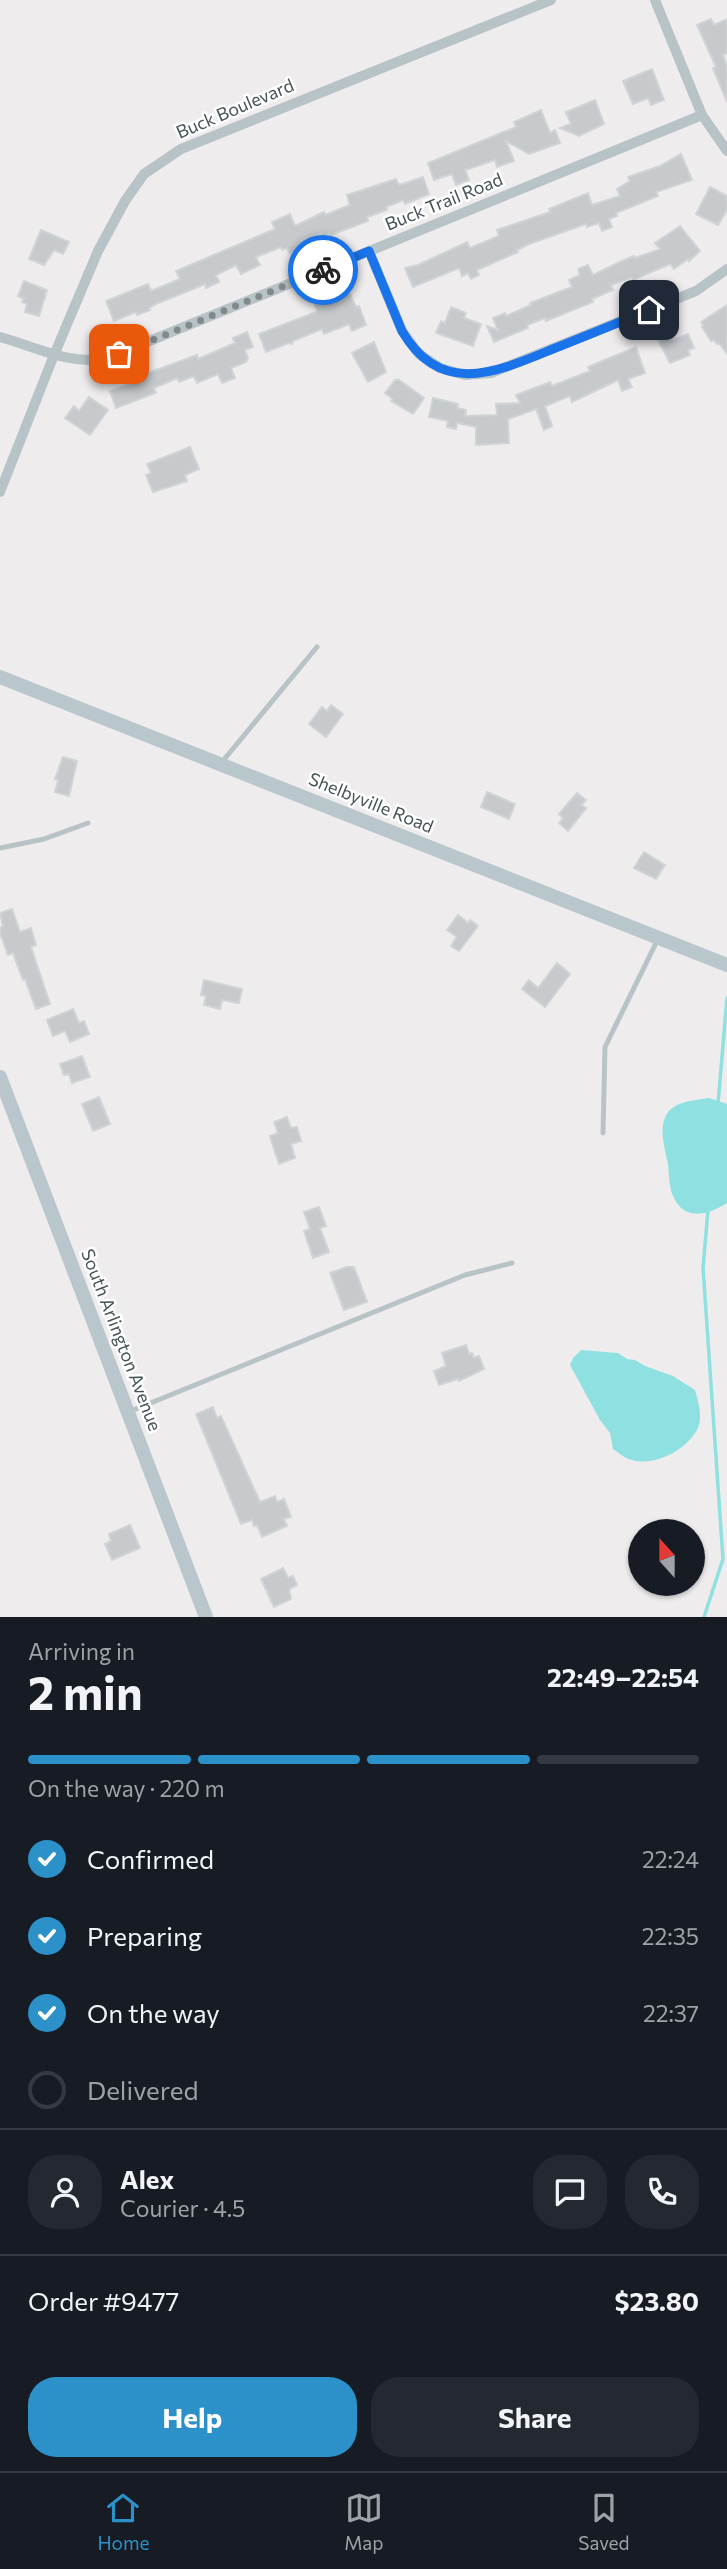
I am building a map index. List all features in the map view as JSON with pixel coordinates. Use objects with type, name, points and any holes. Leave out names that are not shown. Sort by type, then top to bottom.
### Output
[{"type":"main road","name":"Shelbyville Road","points":[[0,677],[725,964]]},
{"type":"main road","name":"South Arlington Avenue","points":[[0,1077],[206,1617]]},
{"type":"street","name":"Buck Boulevard","points":[[0,492],[54,355],[99,251],[125,201],[144,174],[181,149],[551,0]]},
{"type":"street","points":[[655,0],[702,115],[727,151]]},
{"type":"street","name":"Buck Trail Road","points":[[0,337],[78,361],[108,358],[702,115]]},
{"type":"street","points":[[369,251],[409,343],[430,363],[465,375],[491,373],[513,365],[696,291],[727,269]]},
{"type":"lane","points":[[220,764],[317,647]]},
{"type":"lane","points":[[0,848],[44,839],[88,823]]},
{"type":"lane","points":[[603,1133],[605,1047],[659,938]]},
{"type":"lane","points":[[128,1412],[465,1275],[512,1263]]},
{"type":"water","points":[[709,1098],[727,1104],[727,1203],[712,1211],[697,1214],[683,1210],[672,1192],[663,1123],[669,1111],[677,1105]]},
{"type":"water","points":[[581,1350],[618,1353],[673,1376],[695,1390],[700,1418],[693,1436],[670,1455],[651,1461],[622,1456],[613,1449],[610,1433],[570,1365]]},
{"type":"building","points":[[711,19],[714,25],[727,19],[727,53],[723,55],[727,66],[727,102],[713,68],[716,67],[697,25]]},
{"type":"building","points":[[652,69],[664,100],[651,105],[648,98],[633,104],[623,81]]},
{"type":"building","points":[[595,100],[604,124],[579,136],[560,128],[571,124],[566,112]]},
{"type":"building","points":[[541,110],[550,133],[555,130],[560,143],[529,154],[506,141],[514,161],[497,167],[495,160],[465,170],[469,180],[456,185],[452,174],[434,180],[428,163],[516,127],[514,122]]},
{"type":"building","points":[[681,154],[692,180],[656,192],[658,196],[616,213],[617,216],[609,219],[612,227],[602,231],[599,223],[587,227],[586,224],[529,244],[517,250],[518,252],[477,270],[479,275],[471,279],[468,273],[462,276],[459,268],[413,287],[405,268],[418,265],[467,242],[470,248],[499,236],[497,230],[550,212],[549,209],[588,193],[592,205],[620,196],[617,189],[630,181],[628,177],[660,166]]},
{"type":"building","points":[[423,177],[429,194],[405,204],[403,200],[386,207],[387,210],[367,217],[368,221],[331,235],[322,233],[301,241],[304,248],[290,254],[287,248],[282,250],[281,247],[256,257],[260,265],[241,274],[236,265],[216,275],[219,282],[206,288],[205,284],[156,304],[149,308],[150,310],[137,315],[136,312],[114,321],[106,301],[148,284],[151,291],[180,279],[176,271],[275,229],[272,222],[290,214],[295,226],[324,212],[325,215],[350,205],[347,195],[396,179],[399,185]]},
{"type":"building","points":[[710,187],[727,196],[727,210],[718,225],[696,214]]},
{"type":"building","points":[[680,226],[700,251],[689,261],[688,259],[674,269],[670,264],[633,280],[632,277],[611,285],[613,290],[592,299],[593,302],[546,321],[545,318],[527,325],[528,328],[494,342],[487,326],[498,330],[493,318],[505,313],[506,316],[531,305],[530,303],[572,287],[569,280],[580,275],[578,269],[588,265],[593,275],[634,256],[635,258],[660,249],[655,243]]},
{"type":"building","points":[[41,230],[69,242],[63,254],[54,250],[44,265],[29,259]]},
{"type":"building","points":[[24,281],[47,290],[39,316],[25,312],[27,304],[18,296]]},
{"type":"building","points":[[345,293],[350,294],[356,307],[359,306],[366,325],[352,331],[349,324],[324,334],[322,329],[293,341],[292,344],[266,352],[259,334],[316,312],[315,305]]},
{"type":"building","points":[[727,305],[727,354],[719,343],[711,341],[701,322]]},
{"type":"building","points":[[451,307],[466,313],[464,318],[481,324],[473,346],[436,333],[441,321],[445,323]]},
{"type":"building","points":[[247,332],[253,347],[245,350],[248,358],[246,362],[231,368],[235,378],[222,383],[218,374],[197,383],[194,376],[179,382],[177,378],[154,388],[156,393],[116,408],[110,391],[138,381],[137,377],[197,355],[198,359],[235,343],[233,338]]},
{"type":"building","points":[[670,333],[673,340],[688,334],[694,348],[688,350],[690,355],[670,363],[657,338]]},
{"type":"building","points":[[374,342],[386,372],[368,382],[352,353]]},
{"type":"building","points":[[636,347],[645,373],[628,379],[632,387],[622,391],[618,380],[572,402],[570,396],[545,406],[552,426],[544,430],[536,409],[508,419],[509,443],[476,445],[476,427],[457,423],[456,429],[447,427],[448,421],[429,417],[433,398],[458,404],[457,408],[466,410],[465,416],[497,415],[496,404],[520,403],[516,395],[550,382],[552,386],[590,371],[588,367]]},
{"type":"building","points":[[395,380],[399,380],[424,398],[413,414],[391,401],[393,399],[385,393]]},
{"type":"building","points":[[89,397],[108,410],[90,435],[65,418],[74,406],[79,411]]},
{"type":"building","points":[[190,447],[199,469],[185,475],[187,481],[153,492],[146,475],[151,473],[147,464]]},
{"type":"building","points":[[331,705],[343,714],[326,737],[309,724],[322,707],[327,711]]},
{"type":"building","points":[[63,757],[77,761],[69,796],[55,792],[58,780],[55,779]]},
{"type":"building","points":[[487,792],[515,804],[509,819],[481,807]]},
{"type":"building","points":[[577,793],[586,800],[581,805],[586,808],[568,831],[559,823],[563,818],[559,814]]},
{"type":"building","points":[[644,852],[665,865],[656,879],[634,868]]},
{"type":"building","points":[[12,909],[20,932],[31,928],[36,945],[31,947],[50,1004],[36,1009],[13,953],[8,955],[0,933],[3,926],[0,913]]},
{"type":"building","points":[[458,915],[468,923],[470,920],[478,926],[459,951],[451,946],[457,937],[447,930]]},
{"type":"building","points":[[557,963],[570,974],[545,1007],[522,989],[529,980],[538,988]]},
{"type":"building","points":[[204,980],[242,989],[239,1003],[222,1000],[220,1009],[204,1005],[206,996],[201,995]]},
{"type":"building","points":[[73,1009],[79,1023],[84,1021],[89,1034],[70,1042],[65,1031],[53,1036],[47,1020]]},
{"type":"building","points":[[82,1056],[90,1077],[72,1083],[69,1074],[64,1075],[60,1064]]},
{"type":"building","points":[[99,1097],[110,1124],[93,1131],[82,1104]]},
{"type":"building","points":[[287,1117],[291,1128],[297,1127],[301,1141],[291,1144],[295,1158],[279,1164],[270,1136],[278,1133],[274,1122]]},
{"type":"building","points":[[319,1207],[326,1226],[320,1228],[329,1252],[313,1258],[304,1231],[310,1229],[304,1212]]},
{"type":"building","points":[[354,1267],[367,1302],[344,1310],[330,1273]]},
{"type":"building","points":[[466,1345],[469,1354],[472,1353],[474,1358],[479,1356],[484,1369],[459,1381],[458,1379],[439,1385],[434,1371],[446,1366],[442,1353]]},
{"type":"building","points":[[213,1407],[217,1418],[221,1416],[260,1502],[275,1496],[277,1502],[284,1499],[291,1517],[284,1519],[287,1526],[262,1537],[252,1520],[241,1524],[196,1414]]},
{"type":"building","points":[[130,1525],[140,1548],[112,1560],[105,1544],[111,1541],[109,1534]]},
{"type":"building","points":[[283,1568],[288,1578],[293,1576],[297,1585],[289,1589],[291,1599],[274,1607],[261,1579]]},
{"type":"waterway","points":[[718,1104],[727,998]]},
{"type":"waterway","points":[[704,1617],[723,1559],[703,1268],[708,1210]]},
{"type":"way so far","points":[[119,354],[323,270]]},
{"type":"route","points":[[323,270],[369,251],[409,343],[430,363],[465,375],[501,370],[649,310]]}]
